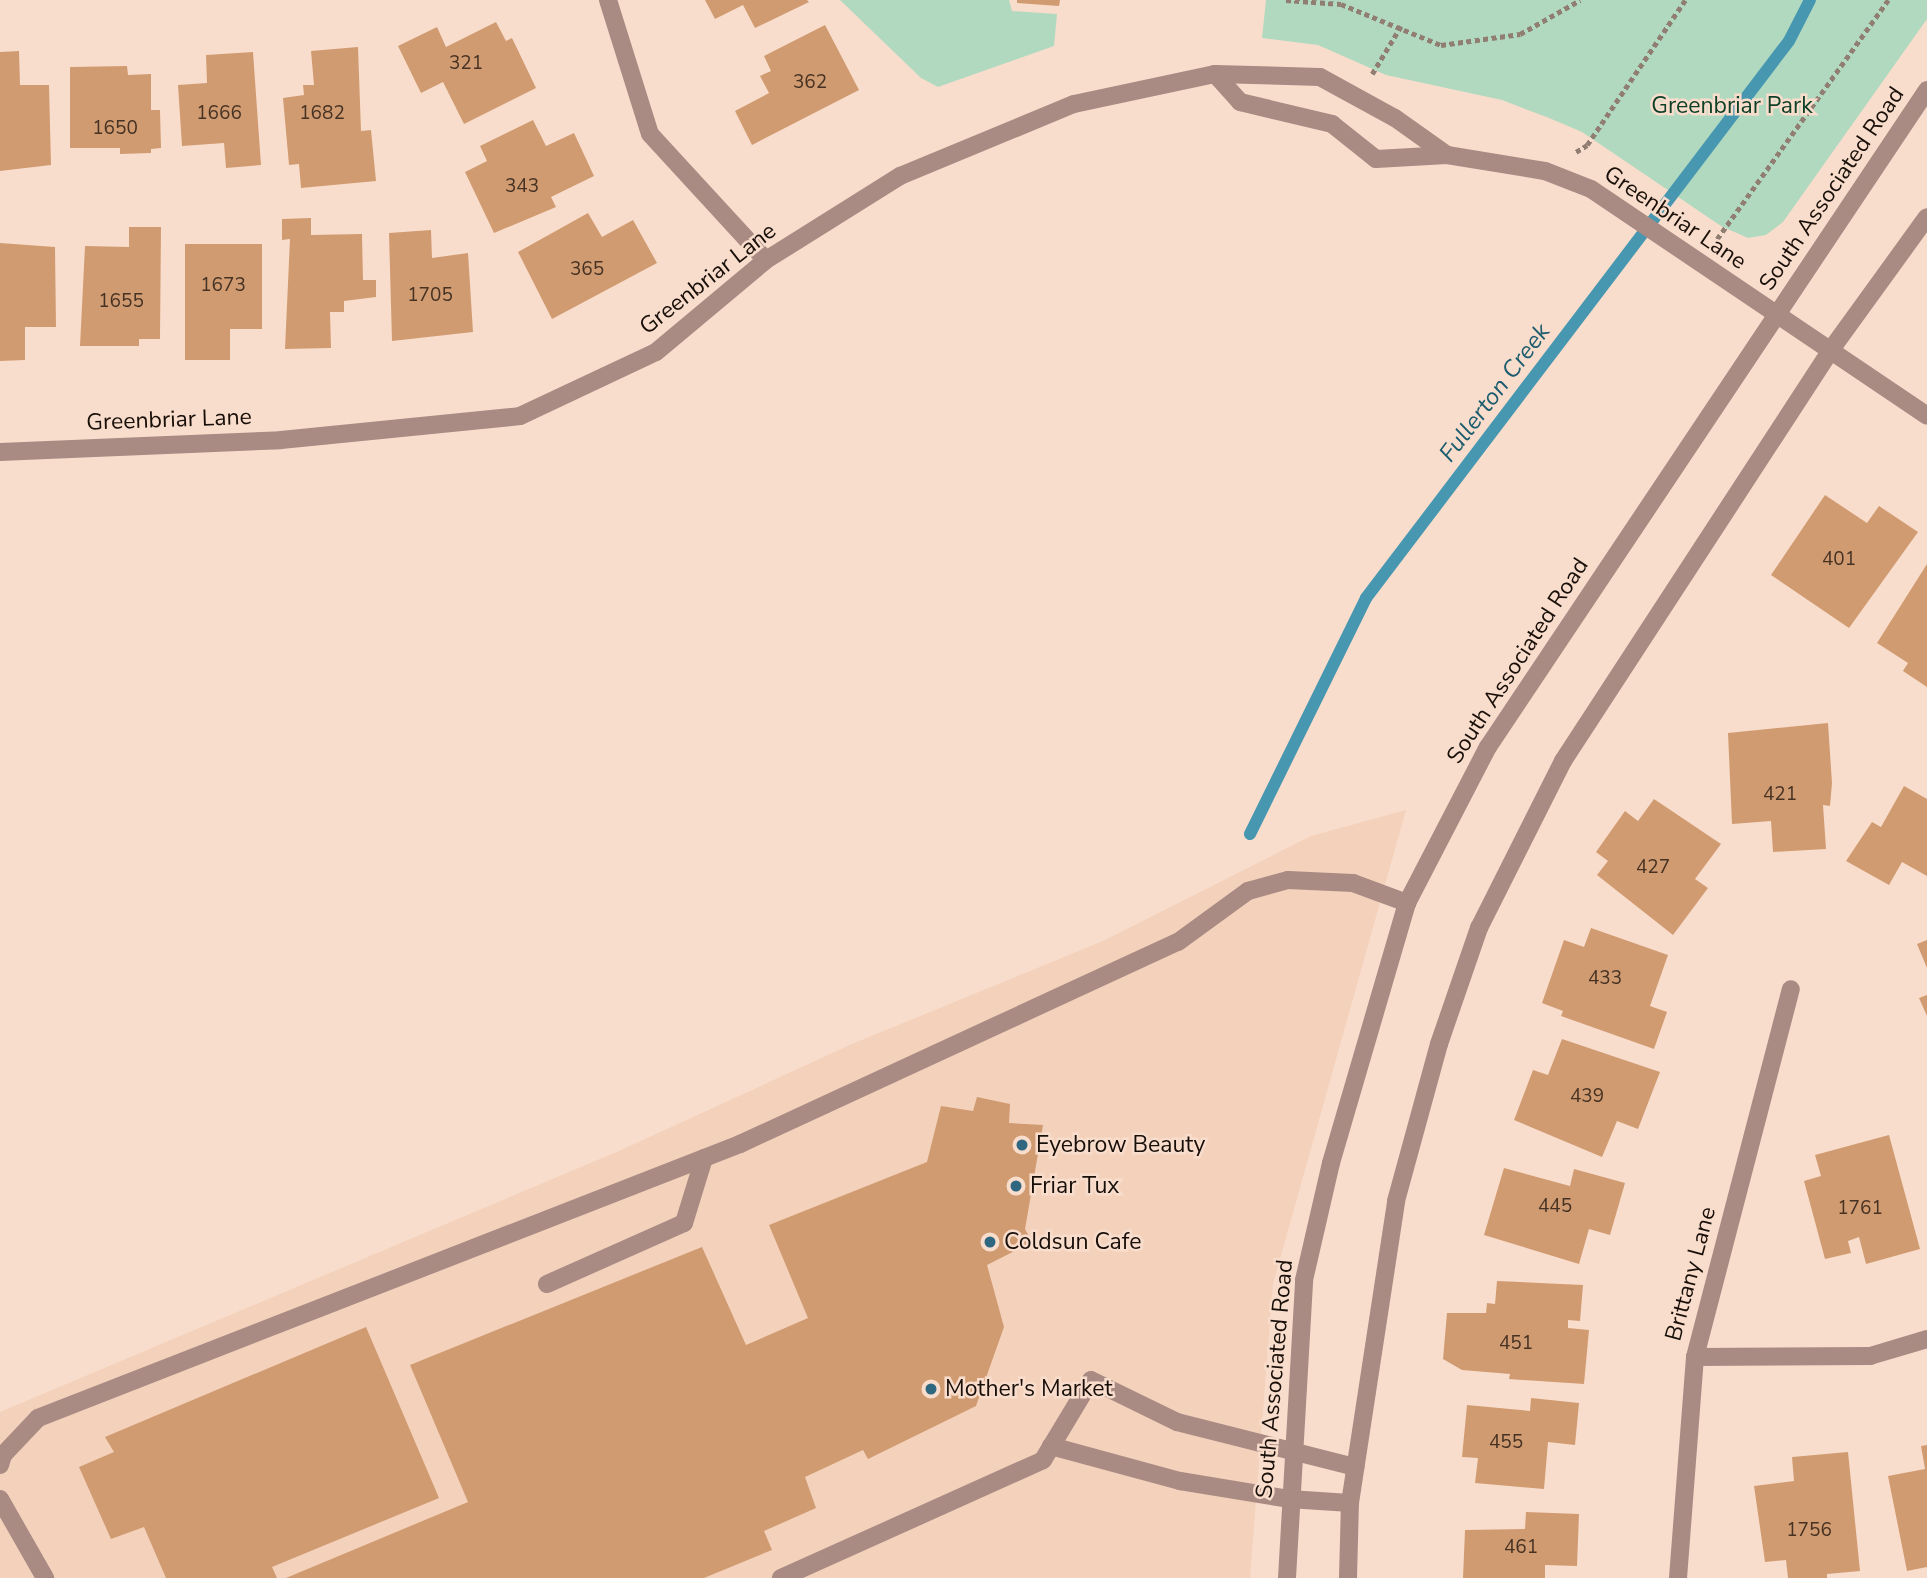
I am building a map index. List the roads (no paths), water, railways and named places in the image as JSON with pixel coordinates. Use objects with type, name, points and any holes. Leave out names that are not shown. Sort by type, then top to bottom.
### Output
[{"type":"street","points":[[608,0],[650,134],[766,260]]},
{"type":"street","name":"Greenbriar Lane","points":[[1215,74],[1240,102],[1332,124],[1376,159],[1447,155],[1545,172],[1591,189],[1700,266],[1927,416]]},
{"type":"street","name":"Greenbriar Lane","points":[[0,452],[281,440],[520,416],[656,352],[766,260],[900,176],[1074,104],[1215,74],[1320,77],[1395,118],[1447,155]]},
{"type":"street","name":"South Associated Road","points":[[1287,1578],[1304,1280],[1331,1163],[1407,903],[1488,747],[1927,90]]},
{"type":"street","points":[[1348,1578],[1350,1503],[1396,1201],[1435,1057],[1479,928],[1563,761],[1830,351],[1927,217]]},
{"type":"street","points":[[0,1465],[3,1455],[38,1418],[704,1158],[1178,942],[1248,891],[1288,880],[1353,883],[1407,903]]},
{"type":"street","name":"Brittany Lane","points":[[1678,1578],[1695,1357],[1791,989]]},
{"type":"street","points":[[547,1284],[684,1223],[704,1158]]},
{"type":"street","points":[[1695,1357],[1870,1356],[1927,1339]]},
{"type":"street","points":[[780,1578],[1043,1460],[1091,1380],[1177,1422],[1355,1468]]},
{"type":"street","points":[[1051,1446],[1180,1481],[1290,1499],[1350,1503]]},
{"type":"street","points":[[0,1499],[45,1578]]},
{"type":"waterway","name":"Fullerton Creek","points":[[1250,834],[1366,598],[1789,41],[1810,0]]},
{"type":"place","name":"Eyebrow Beauty","points":[[1022,1145]]},
{"type":"place","name":"Friar Tux","points":[[1016,1186]]},
{"type":"place","name":"Coldsun Cafe","points":[[990,1242]]},
{"type":"place","name":"Mother's Market","points":[[931,1389]]},
{"type":"park label","name":"Greenbriar Park","points":[[1732,106]]}]
